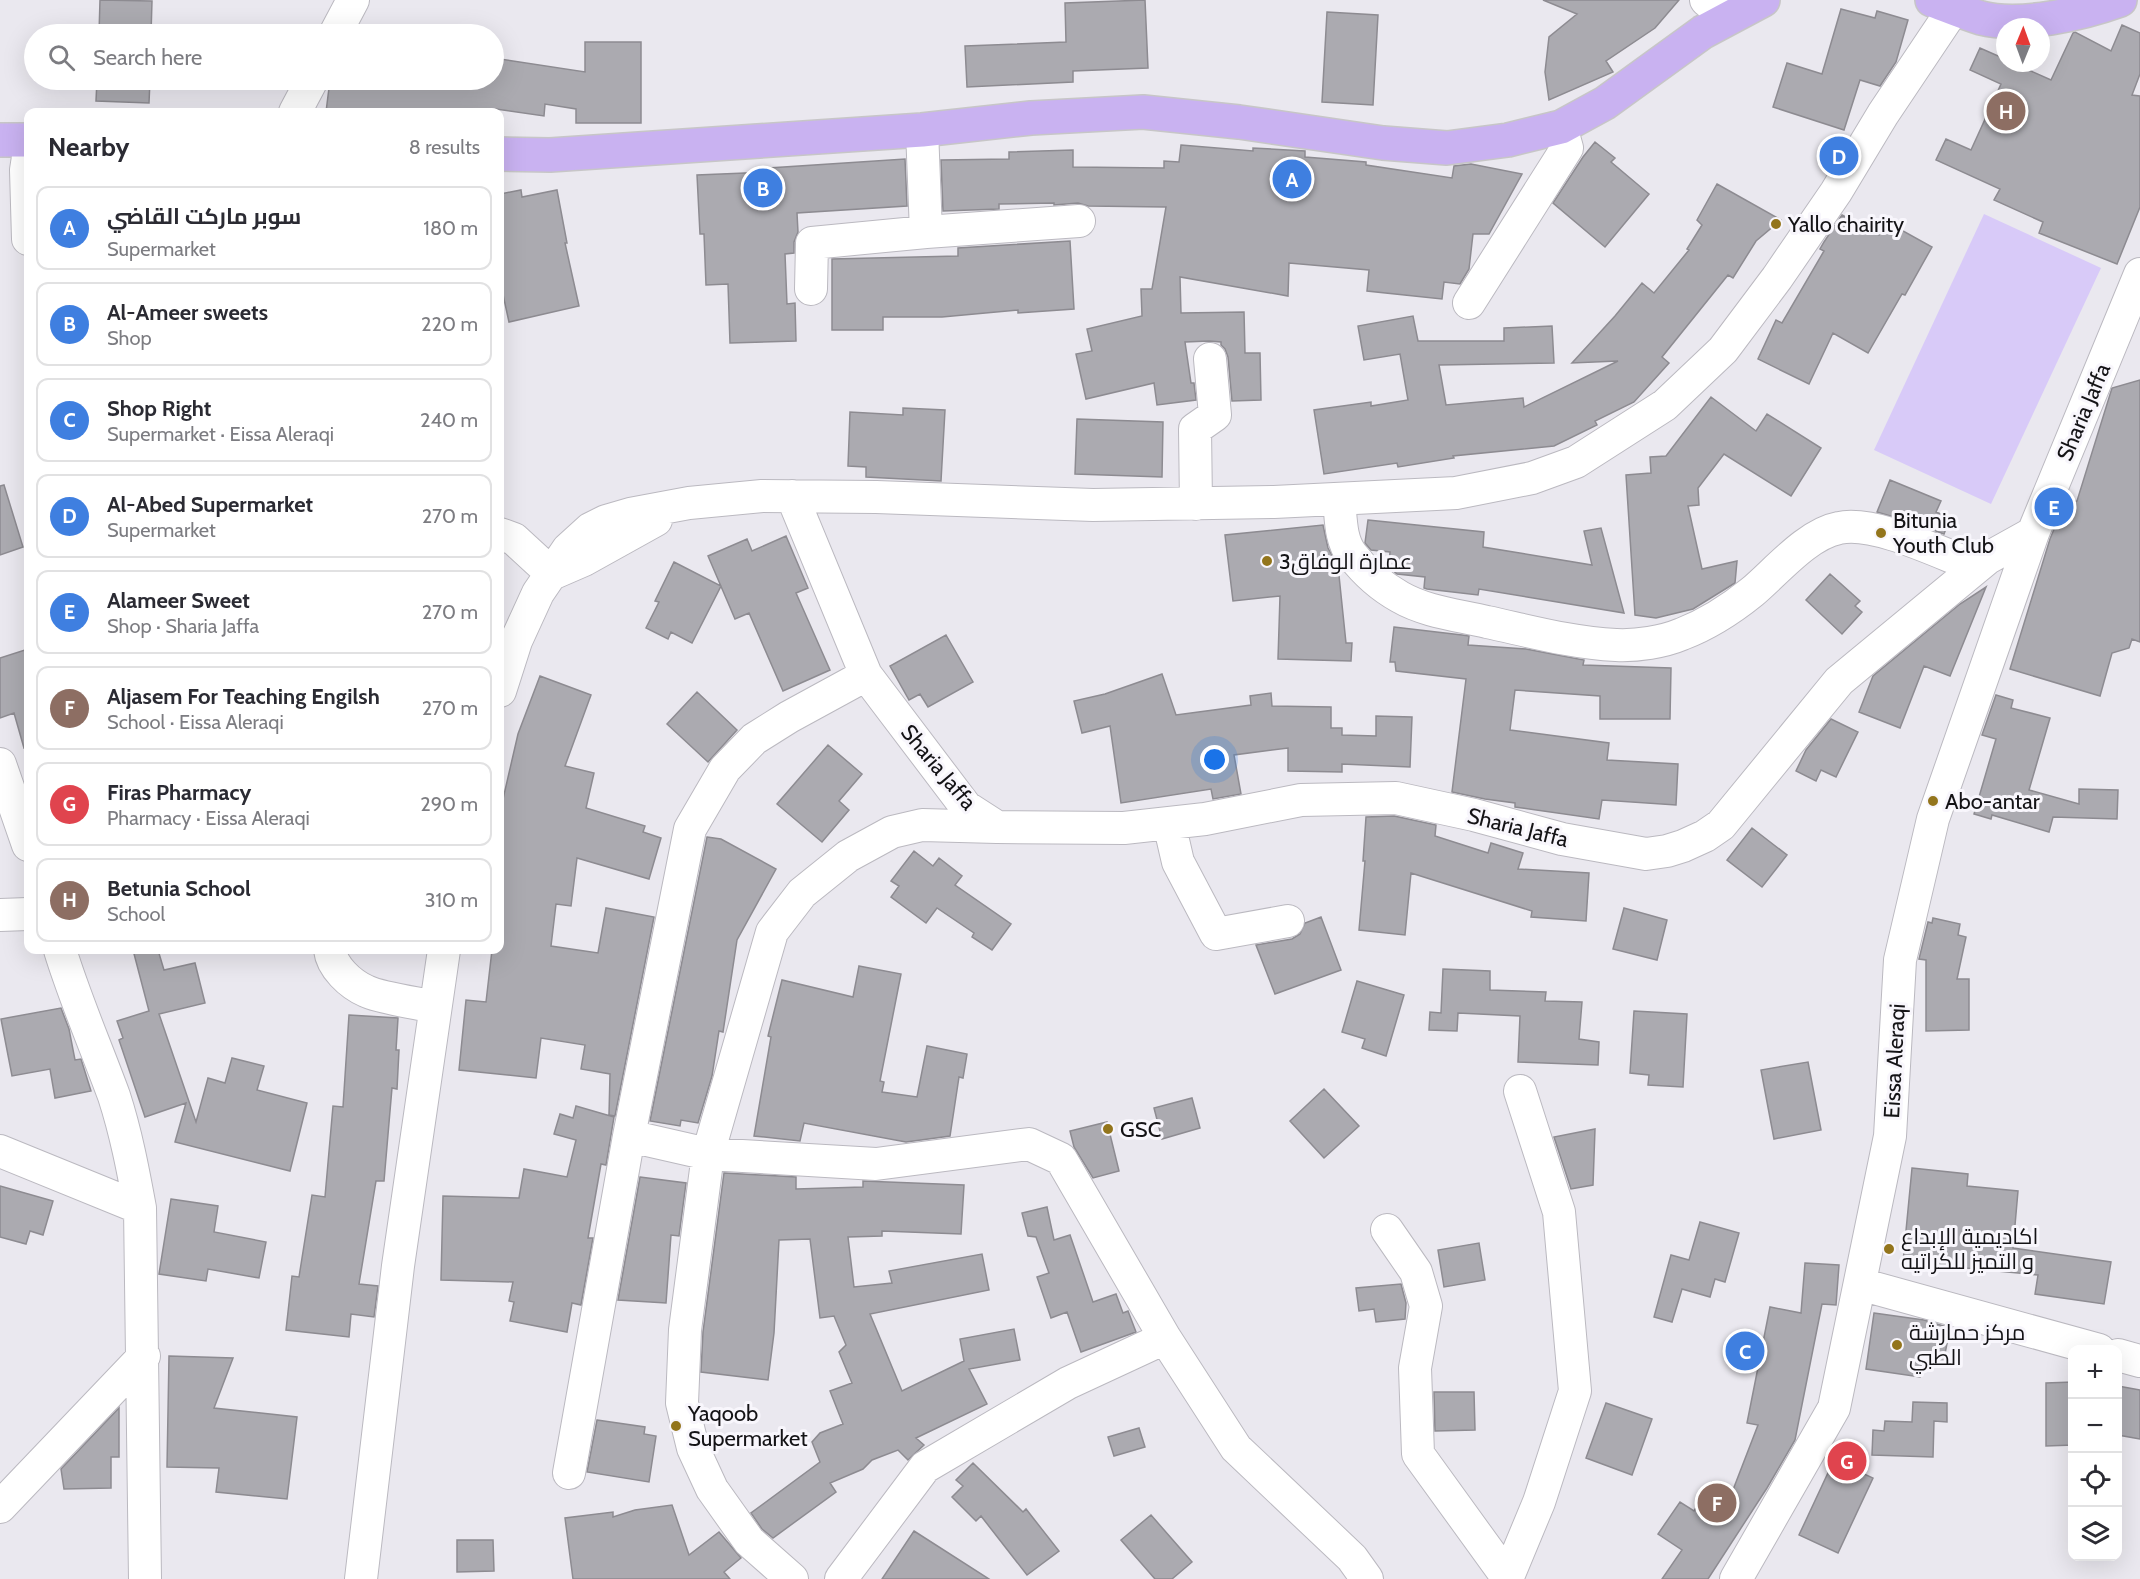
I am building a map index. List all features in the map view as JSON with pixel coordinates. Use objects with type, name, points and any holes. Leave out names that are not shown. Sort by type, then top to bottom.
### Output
[{"type":"main road","points":[[504,154],[550,154],[922,130],[1032,118],[1143,112],[1239,122],[1383,143],[1448,148],[1508,140],[1561,127],[1605,103],[1703,32],[1717,9],[1763,0]]},
{"type":"main road","points":[[1947,3],[1982,18],[2011,21],[2046,19],[2113,3],[2140,9]]},
{"type":"main road","points":[[0,140],[24,140]]},
{"type":"street","points":[[340,24],[353,0]]},
{"type":"street","points":[[504,680],[538,593],[552,574],[584,561],[689,503],[762,496],[876,497],[1093,506],[1339,499],[1456,492],[1532,478],[1576,462],[1665,405],[1723,350],[1777,278],[1836,192],[1947,3]]},
{"type":"street","points":[[297,108],[307,90]]},
{"type":"street","points":[[1469,303],[1567,148],[1561,127]]},
{"type":"street","points":[[922,130],[926,232]]},
{"type":"street","points":[[811,289],[812,243],[1079,221]]},
{"type":"street","name":"Sharia Jaffa","points":[[792,496],[867,675],[966,807],[997,827],[1116,828],[1206,819],[1301,800],[1396,798],[1474,815],[1562,839],[1646,854],[1667,851],[1705,837],[1721,825],[1839,681],[1988,558],[2033,533],[2140,274]]},
{"type":"street","points":[[1196,504],[1195,429],[1215,415],[1210,358]]},
{"type":"street","points":[[1339,499],[1342,531],[1350,554],[1372,577],[1400,597],[1423,608],[1568,639],[1618,645],[1655,642],[1711,621],[1750,593],[1802,548],[1822,534],[1838,528],[1856,526],[1889,534],[1977,567]]},
{"type":"street","name":"Eissa Aleraqi","points":[[1736,1579],[1834,1408],[1890,1136],[1900,960],[1934,819],[2033,533]]},
{"type":"street","points":[[504,535],[514,539],[552,574]]},
{"type":"street","points":[[569,1473],[629,1136],[690,829],[725,769],[754,739],[789,717],[867,675]]},
{"type":"street","points":[[0,764],[24,833]]},
{"type":"street","points":[[1170,823],[1178,862],[1216,934],[1288,921]]},
{"type":"street","points":[[792,1579],[749,1541],[712,1489],[693,1448],[682,1403],[685,1330],[708,1154],[772,932],[802,893],[848,856],[892,832],[922,825],[997,827]]},
{"type":"street","points":[[0,915],[24,914]]},
{"type":"street","points":[[61,954],[114,1097],[131,1156],[140,1208],[144,1356],[145,1579]]},
{"type":"street","points":[[331,954],[346,977],[366,992],[435,1007]]},
{"type":"street","points":[[361,1579],[398,1266],[443,954]]},
{"type":"street","points":[[1507,1578],[1539,1502],[1575,1391],[1559,1212],[1520,1091]]},
{"type":"street","points":[[629,1136],[708,1154],[876,1164],[1029,1144],[1061,1160],[1165,1338],[1236,1448],[1352,1558],[1367,1579]]},
{"type":"street","points":[[0,1150],[140,1208]]},
{"type":"street","points":[[1387,1230],[1416,1272],[1426,1306],[1415,1368],[1418,1454],[1507,1578]]},
{"type":"street","points":[[1860,1284],[2081,1345]]},
{"type":"street","points":[[841,1579],[925,1467],[1068,1383],[1165,1338]]},
{"type":"street","points":[[0,1507],[144,1356]]},
{"type":"street","points":[[2122,1356],[2140,1361]]},
{"type":"shaded area","points":[[1984,214],[2101,268],[1991,504],[1874,450]]},
{"type":"building","points":[[100,0],[152,1],[151,24],[99,24]]},
{"type":"building","points":[[1145,0],[1148,68],[1073,71],[1073,82],[967,87],[965,46],[1066,42],[1065,3]]},
{"type":"building","points":[[1543,0],[1679,0],[1655,28],[1606,61],[1613,72],[1549,100],[1545,72],[1549,37],[1577,14]]},
{"type":"building","points":[[1841,9],[1875,18],[1877,11],[1908,20],[1896,62],[1880,86],[1860,80],[1844,130],[1773,107],[1787,63],[1822,74]]},
{"type":"building","points":[[1327,12],[1378,15],[1373,105],[1322,102]]},
{"type":"building","points":[[2122,25],[2140,33],[2140,74],[2132,95],[2140,96],[2140,207],[2117,264],[2039,233],[2043,222],[1994,200],[2000,189],[1936,160],[1946,139],[1971,150],[2001,84],[1970,70],[1980,48],[1996,55],[1996,72],[2033,72],[2051,80],[2075,32],[2111,51]]},
{"type":"building","points":[[585,42],[641,42],[641,123],[576,123],[576,109],[545,104],[544,116],[504,110],[504,108],[326,108],[329,90],[504,90],[504,60],[585,72]]},
{"type":"building","points":[[97,90],[150,90],[149,103],[96,101]]},
{"type":"building","points":[[1595,142],[1615,158],[1611,162],[1649,194],[1605,247],[1553,203]]},
{"type":"building","points":[[1181,145],[1253,151],[1253,148],[1305,151],[1305,157],[1366,162],[1366,165],[1452,178],[1454,166],[1471,164],[1522,174],[1489,234],[1473,234],[1469,269],[1460,284],[1444,282],[1442,299],[1367,291],[1369,270],[1289,263],[1288,296],[1180,277],[1181,313],[1244,312],[1245,353],[1260,353],[1261,400],[1232,401],[1228,357],[1225,349],[1221,342],[1209,341],[1185,342],[1196,400],[1157,405],[1154,383],[1086,399],[1076,354],[1092,351],[1087,329],[1142,316],[1141,289],[1152,289],[1166,207],[1088,206],[1078,203],[1054,205],[1054,203],[999,204],[999,209],[943,211],[941,160],[1009,159],[1009,152],[1073,150],[1073,167],[1164,168],[1164,161],[1179,162]]},
{"type":"building","points":[[905,159],[907,206],[797,213],[798,232],[794,242],[794,253],[785,254],[787,304],[795,303],[796,341],[730,343],[728,284],[706,285],[704,234],[700,234],[697,175],[770,172],[769,168]]},
{"type":"building","points":[[1717,184],[1781,220],[1756,241],[1733,278],[1728,275],[1662,357],[1669,363],[1634,402],[1595,421],[1597,425],[1554,446],[1453,456],[1454,458],[1398,467],[1397,463],[1324,474],[1314,410],[1371,402],[1371,406],[1408,400],[1400,354],[1364,360],[1358,326],[1413,316],[1418,341],[1504,341],[1504,328],[1552,326],[1554,363],[1439,365],[1446,405],[1523,398],[1524,407],[1618,361],[1572,363],[1642,283],[1654,293],[1689,250],[1687,249],[1702,225],[1697,220]]},
{"type":"building","points":[[521,190],[522,197],[557,190],[567,243],[565,243],[579,306],[509,322],[504,299],[504,193]]},
{"type":"building","points":[[1842,215],[1879,235],[1887,222],[1932,247],[1868,353],[1833,333],[1809,384],[1758,359],[1776,320],[1782,323],[1824,251],[1820,249]]},
{"type":"building","points":[[1070,241],[1074,309],[1018,313],[1018,310],[942,317],[883,317],[883,330],[832,330],[832,259],[958,256],[958,248]]},
{"type":"building","points":[[2140,380],[2140,642],[2132,639],[2129,648],[2112,653],[2100,696],[2010,669],[2050,539],[2064,505],[2077,501],[2112,388]]},
{"type":"building","points":[[1711,397],[1756,431],[1767,414],[1821,448],[1791,496],[1724,454],[1698,488],[1699,505],[1688,506],[1702,569],[1737,561],[1735,583],[1693,609],[1656,618],[1635,615],[1626,475],[1651,473],[1650,457],[1666,456]]},
{"type":"building","points":[[903,408],[945,410],[941,481],[866,477],[866,467],[848,466],[850,412],[903,415]]},
{"type":"building","points":[[1077,419],[1163,422],[1162,477],[1075,474]]},
{"type":"building","points":[[1890,480],[1941,501],[1936,512],[1950,518],[1944,534],[1877,512]]},
{"type":"building","points":[[4,485],[23,547],[0,555],[0,486]]},
{"type":"building","points":[[1368,520],[1484,532],[1483,547],[1592,565],[1584,531],[1601,528],[1624,613],[1479,589],[1478,595],[1424,588],[1425,577],[1397,574],[1389,567],[1390,552],[1371,550],[1365,543]]},
{"type":"building","points":[[1323,525],[1328,548],[1338,566],[1346,643],[1352,643],[1351,661],[1278,659],[1280,596],[1233,601],[1225,535]]},
{"type":"building","points":[[786,536],[808,588],[796,593],[830,670],[783,691],[749,613],[735,619],[708,556],[747,539],[752,551]]},
{"type":"building","points":[[674,562],[721,586],[692,643],[671,632],[668,639],[646,628],[659,602],[655,601]]},
{"type":"building","points":[[1830,574],[1860,601],[1855,606],[1862,612],[1842,634],[1806,600]]},
{"type":"building","points":[[1986,587],[1950,676],[1924,666],[1900,728],[1859,712],[1873,676],[1960,604]]},
{"type":"building","points":[[1394,627],[1469,636],[1468,645],[1526,649],[1584,660],[1583,665],[1671,668],[1670,719],[1600,719],[1600,696],[1515,690],[1510,730],[1609,743],[1607,760],[1678,764],[1676,805],[1602,800],[1599,819],[1515,807],[1515,803],[1452,792],[1466,679],[1396,671],[1395,662],[1390,662]]},
{"type":"building","points":[[946,635],[973,682],[928,707],[920,694],[909,700],[890,666]]},
{"type":"building","points":[[24,650],[24,748],[14,713],[0,718],[0,658]]},
{"type":"building","points":[[1162,674],[1176,715],[1251,705],[1250,696],[1271,693],[1272,706],[1331,707],[1331,728],[1342,728],[1342,735],[1376,736],[1376,716],[1412,717],[1410,767],[1342,764],[1342,772],[1288,771],[1288,748],[1234,755],[1241,794],[1213,799],[1211,789],[1121,803],[1110,726],[1082,733],[1074,701],[1105,694]]},
{"type":"building","points":[[540,676],[591,695],[565,766],[594,773],[586,808],[645,826],[643,832],[661,838],[649,879],[577,858],[571,906],[556,904],[551,946],[598,953],[606,908],[654,917],[615,1116],[609,1115],[610,1074],[581,1069],[585,1045],[541,1038],[536,1078],[459,1070],[466,1000],[486,1002],[492,954],[504,954],[504,795],[518,734]]},
{"type":"building","points":[[697,692],[737,730],[708,762],[667,724]]},
{"type":"building","points":[[1996,695],[2013,700],[2011,708],[2050,718],[2029,790],[2079,804],[2079,789],[2118,790],[2117,819],[2053,817],[2049,832],[1992,815],[1991,819],[1974,814],[1996,739],[1982,735]]},
{"type":"building","points":[[1831,719],[1858,732],[1836,777],[1821,770],[1816,781],[1796,771],[1806,750]]},
{"type":"building","points":[[828,745],[862,774],[839,801],[849,810],[822,842],[777,804]]},
{"type":"building","points":[[1394,816],[1436,825],[1435,836],[1488,853],[1491,843],[1523,853],[1518,869],[1589,873],[1586,921],[1531,917],[1532,911],[1411,873],[1405,935],[1359,930],[1366,817]]},
{"type":"building","points":[[1752,828],[1787,855],[1762,887],[1727,860]]},
{"type":"building","points":[[707,837],[721,839],[776,869],[737,940],[723,1032],[719,1031],[712,1076],[698,1123],[681,1120],[680,1126],[650,1121]]},
{"type":"building","points":[[914,851],[933,866],[939,858],[962,876],[955,885],[1011,924],[992,950],[972,937],[974,933],[937,908],[926,923],[891,897],[899,886],[891,881]]},
{"type":"building","points":[[1624,908],[1667,920],[1657,960],[1613,949]]},
{"type":"building","points":[[1321,917],[1341,970],[1275,994],[1256,945],[1292,939],[1300,934],[1305,923]]},
{"type":"building","points":[[1933,918],[1960,924],[1958,935],[1966,937],[1957,979],[1969,979],[1969,1030],[1926,1031],[1926,960],[1919,959],[1928,922],[1932,923]]},
{"type":"building","points":[[134,954],[159,954],[164,970],[195,963],[205,1003],[159,1014],[196,1122],[208,1078],[225,1083],[232,1058],[264,1066],[257,1090],[307,1103],[290,1171],[175,1142],[186,1103],[145,1117],[119,1040],[123,1038],[117,1021],[149,1011]]},
{"type":"building","points":[[859,966],[901,974],[880,1081],[884,1082],[882,1092],[917,1097],[927,1046],[967,1054],[963,1078],[959,1077],[950,1136],[906,1142],[804,1123],[800,1141],[754,1136],[771,1037],[768,1036],[782,980],[853,997]]},
{"type":"building","points":[[1443,969],[1490,971],[1490,990],[1546,992],[1545,1001],[1582,1002],[1579,1039],[1599,1042],[1598,1065],[1518,1062],[1520,1016],[1458,1013],[1457,1031],[1429,1030],[1430,1012],[1441,1013]]},
{"type":"building","points":[[1357,981],[1404,995],[1386,1056],[1362,1048],[1365,1039],[1342,1032]]},
{"type":"building","points":[[61,1008],[69,1029],[75,1060],[81,1059],[91,1091],[55,1098],[50,1069],[12,1076],[1,1019]]},
{"type":"building","points":[[1634,1011],[1687,1014],[1683,1087],[1648,1085],[1649,1075],[1630,1073]]},
{"type":"building","points":[[349,1015],[398,1018],[396,1050],[399,1050],[397,1089],[392,1088],[384,1181],[376,1181],[359,1284],[378,1286],[374,1317],[351,1314],[349,1337],[286,1330],[292,1276],[299,1277],[312,1195],[325,1197],[333,1106],[343,1107]]},
{"type":"building","points":[[1808,1062],[1821,1130],[1774,1139],[1761,1070]]},
{"type":"building","points":[[1324,1089],[1359,1126],[1324,1158],[1290,1121]]},
{"type":"building","points":[[1192,1098],[1200,1128],[1162,1139],[1154,1108]]},
{"type":"building","points":[[576,1106],[614,1117],[606,1165],[601,1164],[588,1238],[593,1238],[581,1305],[572,1303],[567,1332],[510,1321],[514,1302],[509,1301],[513,1282],[441,1280],[443,1196],[519,1198],[524,1169],[567,1177],[576,1140],[554,1134],[560,1114],[573,1118]]},
{"type":"building","points":[[1107,1122],[1119,1171],[1093,1178],[1074,1147],[1070,1131]]},
{"type":"building","points":[[1595,1129],[1593,1185],[1571,1189],[1554,1137]]},
{"type":"building","points":[[1912,1168],[1968,1174],[1967,1186],[2018,1191],[2013,1248],[2111,1262],[2104,1304],[2035,1294],[2038,1275],[1903,1262]]},
{"type":"building","points":[[724,1173],[796,1177],[796,1189],[863,1187],[863,1181],[964,1185],[961,1234],[882,1231],[882,1236],[848,1237],[854,1287],[892,1283],[889,1271],[982,1254],[989,1290],[870,1314],[902,1391],[964,1361],[960,1339],[1014,1329],[1020,1360],[969,1369],[987,1404],[916,1438],[924,1445],[908,1460],[898,1450],[872,1460],[863,1469],[830,1483],[836,1492],[773,1538],[762,1529],[751,1513],[820,1462],[812,1442],[820,1433],[843,1424],[830,1391],[852,1383],[839,1352],[846,1345],[834,1316],[820,1318],[810,1239],[779,1240],[774,1333],[768,1380],[701,1372],[703,1332]]},
{"type":"building","points":[[640,1177],[686,1183],[679,1236],[671,1235],[666,1303],[618,1300]]},
{"type":"building","points":[[0,1186],[53,1201],[43,1235],[30,1231],[26,1244],[0,1237]]},
{"type":"building","points":[[171,1199],[218,1206],[214,1232],[266,1242],[259,1278],[208,1269],[206,1281],[159,1274]]},
{"type":"building","points":[[1047,1207],[1054,1240],[1070,1235],[1093,1302],[1116,1294],[1123,1313],[1128,1311],[1136,1332],[1081,1352],[1067,1312],[1051,1318],[1037,1277],[1049,1273],[1036,1237],[1028,1236],[1022,1213]]},
{"type":"building","points":[[1700,1222],[1739,1233],[1725,1282],[1715,1279],[1710,1297],[1682,1289],[1672,1322],[1654,1317],[1671,1255],[1689,1260]]},
{"type":"building","points":[[1479,1243],[1485,1280],[1444,1287],[1438,1250]]},
{"type":"building","points":[[1805,1263],[1839,1265],[1836,1305],[1822,1304],[1795,1440],[1708,1579],[1662,1579],[1682,1550],[1658,1534],[1680,1502],[1694,1511],[1712,1482],[1731,1495],[1758,1425],[1747,1423],[1770,1307],[1801,1313]]},
{"type":"building","points":[[1401,1284],[1406,1303],[1405,1319],[1376,1322],[1374,1309],[1359,1311],[1356,1288]]},
{"type":"building","name":"مركز حمارشة الطبي","points":[[1874,1313],[1924,1320],[1950,1328],[1943,1364],[1922,1360],[1920,1377],[1866,1369]]},
{"type":"building","points":[[169,1356],[233,1358],[214,1408],[297,1417],[287,1499],[216,1492],[219,1468],[167,1467]]},
{"type":"building","points":[[2068,1382],[2068,1445],[2046,1446],[2046,1383]]},
{"type":"building","points":[[2122,1387],[2140,1390],[2140,1439],[2122,1436]]},
{"type":"building","points":[[1434,1392],[1474,1392],[1475,1430],[1435,1431]]},
{"type":"building","points":[[1913,1402],[1947,1403],[1947,1422],[1934,1421],[1933,1457],[1872,1455],[1873,1430],[1884,1431],[1885,1421],[1912,1422]]},
{"type":"building","points":[[1606,1403],[1652,1419],[1632,1475],[1586,1458]]},
{"type":"building","points":[[119,1408],[119,1457],[111,1457],[111,1488],[64,1489],[61,1469]]},
{"type":"building","points":[[597,1420],[645,1427],[644,1434],[656,1436],[649,1482],[587,1472]]},
{"type":"building","points":[[1139,1428],[1145,1447],[1114,1456],[1108,1437]]},
{"type":"building","points":[[1834,1460],[1873,1478],[1838,1553],[1799,1535]]},
{"type":"building","points":[[973,1463],[1023,1512],[1026,1509],[1059,1551],[1027,1575],[981,1516],[976,1521],[952,1497],[963,1486],[956,1480]]},
{"type":"building","points":[[672,1505],[689,1555],[719,1532],[741,1558],[724,1572],[730,1579],[573,1579],[565,1518],[613,1512],[613,1517],[635,1510]]},
{"type":"building","points":[[1151,1515],[1192,1562],[1172,1579],[1155,1579],[1121,1540]]},
{"type":"building","points":[[914,1531],[989,1579],[882,1579]]},
{"type":"building","points":[[457,1540],[493,1540],[494,1571],[457,1572]]},
{"type":"place","name":"Betunia School","points":[[2006,111]]},
{"type":"place","name":"Al-Abed Supermarket","points":[[1839,156]]},
{"type":"place","name":"سوبر ماركت القاضي","points":[[1292,179]]},
{"type":"place","name":"Al-Ameer sweets","points":[[763,188]]},
{"type":"place","name":"Yallo chairity","points":[[1776,224]]},
{"type":"place","name":"Alameer Sweet","points":[[2054,507]]},
{"type":"place","name":"Bitunia Youth Club","points":[[1881,533]]},
{"type":"place","name":"عمارة الوفاق3","points":[[1267,561]]},
{"type":"place","name":"Abo-antar","points":[[1933,801]]},
{"type":"place","name":"GSC","points":[[1108,1129]]},
{"type":"place","name":"اكاديمية الإبداع و التميز للكراتيه","points":[[1889,1249]]},
{"type":"place","name":"مركز حمارشة الطبي","points":[[1897,1345]]},
{"type":"place","name":"Shop Right","points":[[1745,1351]]},
{"type":"place","name":"Yaqoob Supermarket","points":[[676,1426]]},
{"type":"place","name":"Firas Pharmacy","points":[[1847,1461]]},
{"type":"place","name":"Aljasem For Teaching Engilsh","points":[[1717,1503]]}]
